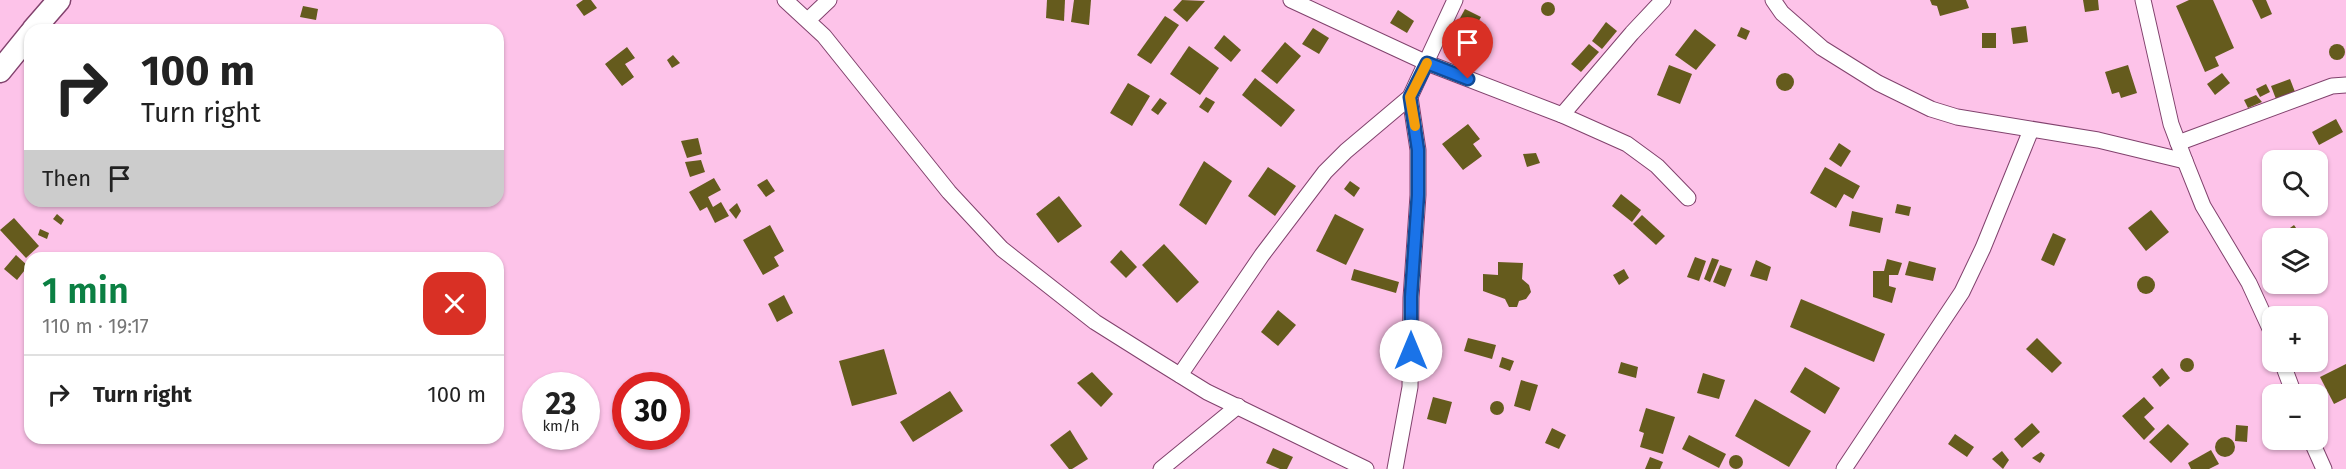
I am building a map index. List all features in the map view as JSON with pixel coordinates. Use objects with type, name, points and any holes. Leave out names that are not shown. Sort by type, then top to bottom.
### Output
[{"type":"street","points":[[38,24],[59,0]]},
{"type":"street","points":[[784,0],[824,36],[965,210],[1002,249],[1095,322],[1180,375],[1366,469]]},
{"type":"street","points":[[808,20],[829,0]]},
{"type":"street","points":[[1291,0],[1427,63],[1562,115],[1627,144],[1657,166],[1688,198]]},
{"type":"street","points":[[1180,375],[1262,255],[1325,172],[1346,151],[1410,97],[1455,0]]},
{"type":"street","points":[[1562,115],[1662,0]]},
{"type":"street","points":[[1773,0],[1782,13],[1822,48],[1878,83],[1931,109],[1957,117],[2098,140],[2185,161]]},
{"type":"street","points":[[2143,0],[2171,124],[2178,143],[2203,206],[2249,283],[2262,311]]},
{"type":"street","points":[[0,71],[24,41]]},
{"type":"street","points":[[2178,143],[2332,86],[2346,85]]},
{"type":"street","points":[[1395,469],[1410,387],[1411,297],[1418,195],[1418,150],[1410,97]]},
{"type":"street","points":[[1844,469],[1962,292],[1983,248],[2031,130]]},
{"type":"street","points":[[1161,469],[1238,406]]},
{"type":"street","points":[[2315,450],[2324,469]]},
{"type":"building","points":[[583,0],[591,0],[597,8],[584,16],[576,5]]},
{"type":"building","points":[[1047,0],[1065,0],[1064,21],[1046,18]]},
{"type":"building","points":[[1074,0],[1091,0],[1089,25],[1071,22]]},
{"type":"building","points":[[1182,0],[1205,1],[1187,22],[1173,10]]},
{"type":"building","points":[[1930,0],[1966,0],[1969,8],[1940,16],[1937,6],[1932,5]]},
{"type":"building","points":[[2083,0],[2098,0],[2099,10],[2085,12]]},
{"type":"building","points":[[2189,0],[2213,0],[2234,48],[2215,57],[2219,66],[2205,72],[2176,6]]},
{"type":"building","points":[[2252,0],[2266,0],[2272,14],[2261,19]]},
{"type":"building","points":[[1548,2],[1553,4],[1555,9],[1553,14],[1548,16],[1543,14],[1541,9],[1543,4]]},
{"type":"building","points":[[303,6],[318,9],[316,20],[300,17]]},
{"type":"building","points":[[1465,9],[1481,17],[1475,28],[1459,20]]},
{"type":"building","points":[[1398,10],[1414,21],[1407,33],[1390,23]]},
{"type":"building","points":[[1165,16],[1179,25],[1151,64],[1137,55]]},
{"type":"building","points":[[1606,22],[1617,31],[1602,49],[1592,41]]},
{"type":"building","points":[[2026,26],[2028,42],[2013,44],[2011,28]]},
{"type":"building","points":[[1741,27],[1750,31],[1746,40],[1737,36]]},
{"type":"building","points":[[1313,28],[1329,38],[1319,54],[1302,44]]},
{"type":"building","points":[[1695,29],[1716,45],[1696,70],[1675,55]]},
{"type":"building","points":[[1982,33],[1996,33],[1996,48],[1982,48]]},
{"type":"building","points":[[1224,35],[1241,50],[1231,62],[1214,48]]},
{"type":"building","points":[[1285,42],[1301,56],[1277,84],[1261,71]]},
{"type":"building","points":[[1589,44],[1599,52],[1581,72],[1571,64]]},
{"type":"building","points":[[2337,44],[2343,46],[2345,52],[2343,58],[2337,60],[2331,58],[2329,52],[2331,46]]},
{"type":"building","points":[[1189,46],[1219,68],[1200,95],[1170,74]]},
{"type":"building","points":[[627,47],[635,58],[625,64],[634,77],[622,86],[605,64]]},
{"type":"building","points":[[673,55],[680,63],[672,68],[667,60]]},
{"type":"building","points":[[1669,65],[1692,74],[1680,104],[1657,95]]},
{"type":"building","points":[[2128,65],[2137,93],[2121,98],[2119,92],[2112,94],[2105,72]]},
{"type":"building","points":[[1785,73],[1791,76],[1794,82],[1791,88],[1785,91],[1779,88],[1776,82],[1779,76]]},
{"type":"building","points":[[2222,73],[2230,83],[2215,95],[2207,84]]},
{"type":"building","points":[[1255,78],[1295,110],[1281,127],[1242,95]]},
{"type":"building","points":[[2290,79],[2295,92],[2276,99],[2271,86]]},
{"type":"building","points":[[1128,83],[1150,96],[1132,126],[1110,113]]},
{"type":"building","points":[[2266,84],[2270,92],[2260,97],[2256,89]]},
{"type":"building","points":[[2256,95],[2262,102],[2248,108],[2244,100]]},
{"type":"building","points":[[1206,97],[1215,102],[1208,113],[1199,107]]},
{"type":"building","points":[[1160,98],[1167,103],[1158,115],[1151,110]]},
{"type":"building","points":[[2336,119],[2343,132],[2319,145],[2312,132]]},
{"type":"building","points":[[1468,124],[1480,139],[1473,144],[1482,156],[1463,170],[1442,144]]},
{"type":"building","points":[[698,138],[702,154],[687,158],[681,141]]},
{"type":"building","points":[[1839,143],[1851,151],[1841,167],[1829,159]]},
{"type":"building","points":[[1536,153],[1540,163],[1527,167],[1523,154]]},
{"type":"building","points":[[701,160],[705,172],[690,177],[685,162]]},
{"type":"building","points":[[1204,161],[1232,181],[1206,225],[1179,205]]},
{"type":"building","points":[[1268,167],[1296,186],[1275,216],[1248,196]]},
{"type":"building","points":[[1825,167],[1860,186],[1853,199],[1844,194],[1836,208],[1810,193]]},
{"type":"building","points":[[714,178],[721,190],[708,197],[713,207],[721,202],[729,216],[715,223],[707,207],[700,211],[689,192]]},
{"type":"building","points":[[767,179],[775,191],[766,197],[757,185]]},
{"type":"building","points":[[1350,181],[1360,188],[1354,197],[1344,189]]},
{"type":"building","points":[[1621,194],[1641,210],[1632,222],[1612,206]]},
{"type":"building","points":[[1059,196],[1082,226],[1058,243],[1036,214]]},
{"type":"building","points":[[737,203],[741,211],[736,219],[729,210]]},
{"type":"building","points":[[1897,204],[1911,207],[1909,216],[1895,213]]},
{"type":"building","points":[[2151,210],[2169,232],[2146,251],[2128,228]]},
{"type":"building","points":[[1852,211],[1883,218],[1880,233],[1849,226]]},
{"type":"building","points":[[57,214],[64,220],[61,225],[53,219]]},
{"type":"building","points":[[1335,214],[1364,229],[1346,265],[1316,251]]},
{"type":"building","points":[[1642,215],[1665,236],[1656,245],[1633,224]]},
{"type":"building","points":[[14,218],[39,246],[32,252],[24,252],[24,256],[0,230]]},
{"type":"building","points":[[770,225],[784,251],[774,257],[779,266],[763,275],[743,240]]},
{"type":"building","points":[[40,229],[49,233],[47,239],[38,235]]},
{"type":"building","points":[[2053,233],[2066,239],[2054,266],[2041,260]]},
{"type":"building","points":[[1164,244],[1199,282],[1177,303],[1142,265]]},
{"type":"building","points":[[1121,250],[1137,267],[1126,278],[1110,262]]},
{"type":"building","points":[[16,255],[24,262],[24,271],[17,280],[4,269]]},
{"type":"building","points":[[1695,257],[1706,261],[1699,281],[1687,277]]},
{"type":"building","points":[[1712,258],[1719,260],[1710,282],[1704,279]]},
{"type":"building","points":[[1887,259],[1902,263],[1898,275],[1889,275],[1889,286],[1896,288],[1892,303],[1873,297],[1873,271],[1884,271]]},
{"type":"building","points":[[1756,260],[1771,267],[1767,281],[1750,276]]},
{"type":"building","points":[[1909,261],[1936,268],[1933,281],[1905,275]]},
{"type":"building","points":[[1498,262],[1523,263],[1522,279],[1529,285],[1531,292],[1526,299],[1519,301],[1517,307],[1509,307],[1505,299],[1483,291],[1483,274],[1498,275]]},
{"type":"building","points":[[1720,265],[1732,269],[1725,287],[1713,282]]},
{"type":"building","points":[[1354,269],[1399,282],[1396,293],[1351,280]]},
{"type":"building","points":[[1624,269],[1629,278],[1619,285],[1613,275]]},
{"type":"building","points":[[2146,276],[2152,279],[2155,285],[2152,291],[2146,294],[2140,291],[2137,285],[2140,279]]},
{"type":"building","points":[[784,295],[793,313],[777,322],[768,304]]},
{"type":"building","points":[[1801,299],[1885,334],[1874,362],[1790,327]]},
{"type":"building","points":[[1278,310],[1296,325],[1278,346],[1261,332]]},
{"type":"building","points":[[1468,338],[1496,345],[1492,359],[1464,351]]},
{"type":"building","points":[[2037,338],[2062,363],[2052,373],[2026,349]]},
{"type":"building","points":[[884,349],[897,394],[852,406],[839,361]]},
{"type":"building","points":[[1502,357],[1514,361],[1510,371],[1499,367]]},
{"type":"building","points":[[2184,358],[2190,358],[2194,365],[2190,372],[2184,372],[2180,368],[2180,362]]},
{"type":"building","points":[[1621,362],[1638,367],[1636,378],[1618,373]]},
{"type":"building","points":[[2346,364],[2346,398],[2334,404],[2328,392],[2328,384],[2324,384],[2320,377]]},
{"type":"building","points":[[1805,367],[1840,388],[1825,414],[1790,392]]},
{"type":"building","points":[[2162,368],[2170,378],[2160,387],[2152,377]]},
{"type":"building","points":[[1092,372],[1113,394],[1101,407],[1077,383]]},
{"type":"building","points":[[1703,373],[1725,380],[1719,399],[1697,393]]},
{"type":"building","points":[[1521,380],[1538,385],[1530,411],[1514,406]]},
{"type":"building","points":[[950,391],[963,411],[913,442],[900,422]]},
{"type":"building","points":[[1433,397],[1452,402],[1446,424],[1427,419]]},
{"type":"building","points":[[2144,397],[2154,408],[2144,417],[2155,429],[2144,440],[2122,416]]},
{"type":"building","points":[[1755,399],[1811,431],[1789,467],[1735,436]]},
{"type":"building","points":[[1494,401],[1500,401],[1504,408],[1500,415],[1494,415],[1490,411],[1490,405]]},
{"type":"building","points":[[1646,408],[1675,417],[1663,454],[1640,447],[1644,433],[1639,431]]},
{"type":"building","points":[[2032,423],[2040,432],[2022,448],[2014,439]]},
{"type":"building","points":[[2168,424],[2189,444],[2171,463],[2149,442]]},
{"type":"building","points":[[2236,425],[2248,426],[2247,442],[2235,441]]},
{"type":"building","points":[[1552,428],[1566,435],[1559,449],[1545,443]]},
{"type":"building","points":[[1070,430],[1088,459],[1072,469],[1069,469],[1050,445]]},
{"type":"building","points":[[1955,434],[1974,447],[1967,457],[1948,444]]},
{"type":"building","points":[[1689,435],[1726,454],[1719,468],[1682,449]]},
{"type":"building","points":[[2225,437],[2232,440],[2235,447],[2232,454],[2225,457],[2218,454],[2215,447],[2218,440]]},
{"type":"building","points":[[1273,448],[1293,457],[1287,469],[1280,469],[1266,463]]},
{"type":"building","points":[[2211,450],[2219,464],[2209,469],[2191,469],[2188,463]]},
{"type":"building","points":[[2002,451],[2009,460],[2003,469],[1992,459]]},
{"type":"building","points":[[2041,452],[2045,455],[2040,463],[2032,458]]},
{"type":"building","points":[[1736,455],[1741,457],[1743,462],[1741,467],[1736,469],[1731,467],[1729,462],[1731,457]]},
{"type":"building","points":[[1650,457],[1663,462],[1660,469],[1645,469]]},
{"type":"slow traffic","points":[[1415,126],[1410,97],[1427,63]]},
{"type":"route","points":[[1411,351],[1411,297],[1418,195],[1418,150],[1410,97],[1427,63],[1468,79]]}]
